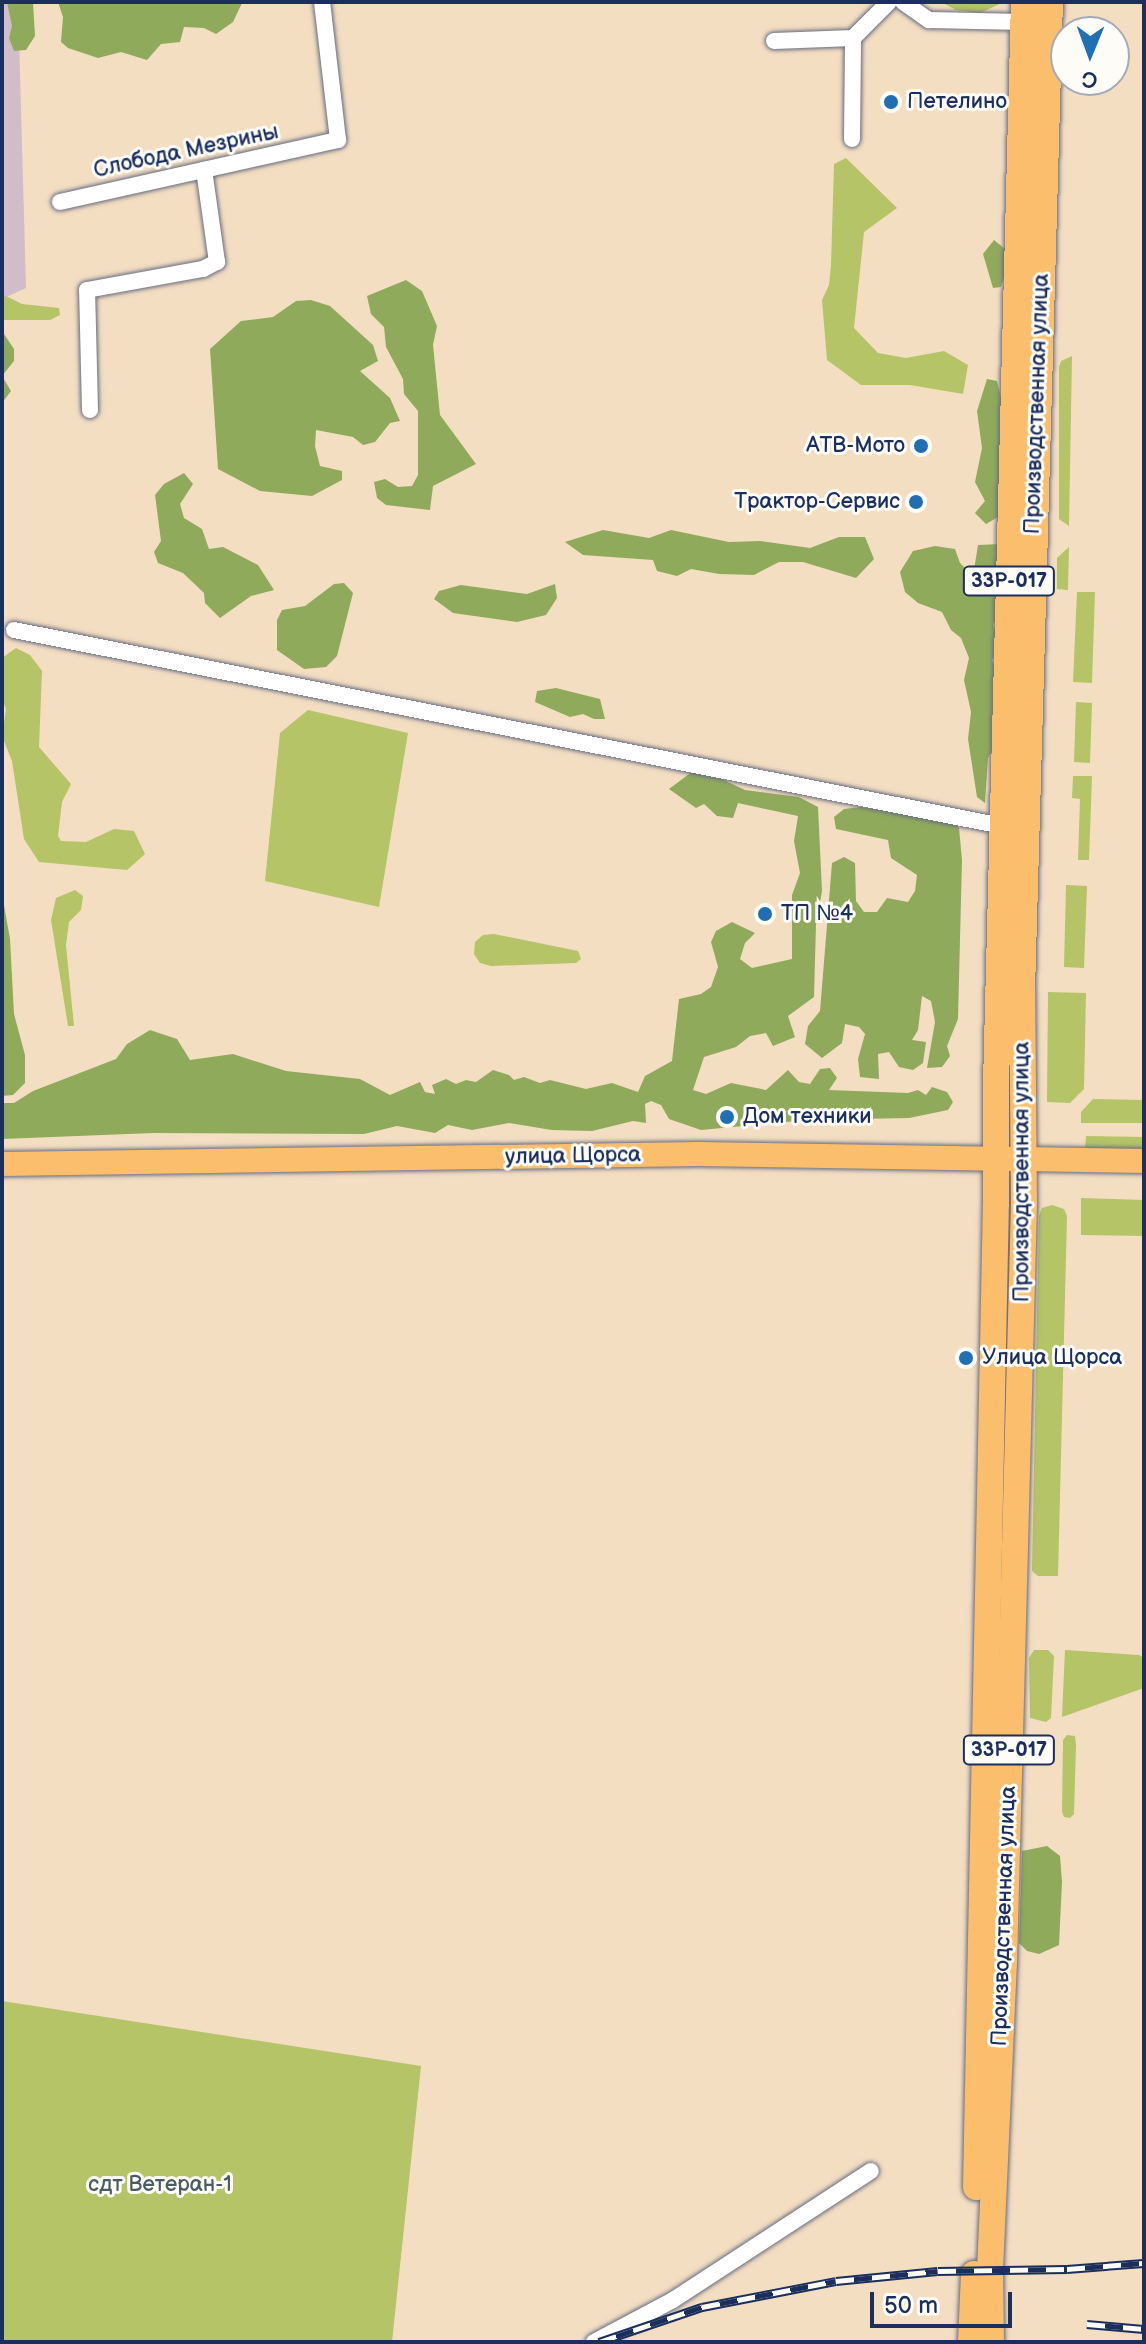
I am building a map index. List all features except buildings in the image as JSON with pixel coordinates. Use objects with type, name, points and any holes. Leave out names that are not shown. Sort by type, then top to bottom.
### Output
[{"type":"highway","name":"Производственная улица","points":[[971,2342],[1010,1159],[1022,990],[1050,2]]},
{"type":"highway","name":"Производственная улица","points":[[991,2342],[990,2270],[1004,1963],[1010,1159],[1002,826],[1024,12]]},
{"type":"main road","name":"улица Щорса","points":[[2,1164],[699,1154],[1144,1161]]},
{"type":"street","name":"Слобода Мезрины","points":[[60,202],[338,140],[322,2]]},
{"type":"street","points":[[774,41],[853,38],[889,2]]},
{"type":"street","points":[[903,2],[929,20],[1024,12]]},
{"type":"street","points":[[852,139],[853,38]]},
{"type":"street","points":[[90,410],[87,290],[203,269],[217,262],[204,170]]},
{"type":"street","points":[[14,630],[1002,826]]},
{"type":"street","points":[[594,2342],[673,2300],[871,2171]]},
{"type":"shaded area","points":[[2,2],[18,2],[26,288],[2,299]]},
{"type":"green space","points":[[7,2],[33,2],[35,36],[26,50],[14,51],[9,38],[12,26]]},
{"type":"green space","points":[[58,2],[274,2],[242,3],[233,22],[216,34],[204,28],[184,27],[180,42],[161,44],[147,60],[121,52],[98,58],[68,48],[61,42],[63,17]]},
{"type":"green space","points":[[941,2],[1004,2],[980,13],[956,10]]},
{"type":"green space","points":[[846,158],[897,208],[864,232],[854,328],[878,353],[906,358],[944,351],[968,365],[963,394],[910,385],[861,385],[827,360],[822,300],[829,285],[831,265],[834,164]]},
{"type":"green space","points":[[994,240],[1005,249],[1007,267],[1001,287],[993,288],[983,254]]},
{"type":"green space","points":[[406,280],[422,291],[437,326],[433,345],[440,415],[476,464],[433,486],[430,510],[386,505],[377,498],[374,482],[385,479],[398,487],[412,486],[418,475],[418,411],[404,394],[403,379],[386,347],[384,327],[371,314],[367,296]]},
{"type":"green space","points":[[2,294],[22,304],[59,308],[60,315],[50,320],[2,320]]},
{"type":"green space","points":[[311,300],[330,306],[373,345],[378,361],[360,371],[390,398],[400,421],[390,423],[375,442],[363,445],[353,437],[316,430],[315,446],[320,466],[342,471],[342,480],[312,496],[260,491],[218,469],[210,349],[241,321],[273,317],[296,301]]},
{"type":"green space","points":[[2,331],[14,349],[14,361],[2,376]]},
{"type":"green space","points":[[1072,356],[1069,526],[1059,519],[1059,367],[1061,361]]},
{"type":"green space","points":[[2,376],[11,391],[2,403]]},
{"type":"green space","points":[[987,379],[997,381],[1004,410],[1002,515],[986,524],[975,513],[985,501],[975,482],[982,448],[977,411]]},
{"type":"green space","points":[[184,473],[193,484],[180,504],[184,518],[202,529],[209,549],[223,547],[258,565],[274,590],[251,596],[220,618],[205,603],[204,593],[183,573],[158,563],[154,552],[161,541],[155,495],[164,484]]},
{"type":"green space","points":[[603,530],[649,538],[671,530],[729,542],[760,541],[810,548],[839,537],[865,537],[874,559],[856,578],[803,562],[779,562],[754,575],[691,569],[677,576],[657,571],[653,560],[583,555],[565,542]]},
{"type":"green space","points":[[1000,544],[1004,607],[993,625],[1002,648],[992,660],[1001,679],[996,743],[988,758],[985,803],[977,797],[968,739],[971,712],[964,680],[969,658],[961,638],[951,630],[942,612],[918,603],[905,592],[900,572],[913,551],[935,546],[955,549],[960,563],[973,576],[978,545]]},
{"type":"green space","points":[[1069,547],[1068,590],[1057,589],[1057,558]]},
{"type":"green space","points":[[344,583],[353,593],[337,656],[326,667],[304,669],[277,650],[277,620],[282,610],[305,606],[334,584]]},
{"type":"green space","points":[[555,584],[557,598],[546,615],[517,622],[453,613],[434,599],[439,591],[461,585],[527,594]]},
{"type":"green space","points":[[1077,592],[1095,592],[1092,683],[1073,682]]},
{"type":"green space","points":[[16,648],[30,655],[42,671],[39,747],[71,784],[62,802],[58,836],[61,841],[86,842],[114,829],[134,831],[145,854],[127,870],[39,862],[24,839],[12,761],[2,736],[6,709],[2,699],[2,658]]},
{"type":"green space","points":[[556,688],[600,699],[605,719],[594,719],[583,714],[570,717],[535,702],[537,691]]},
{"type":"green space","points":[[1076,702],[1092,703],[1090,763],[1074,762]]},
{"type":"green space","points":[[308,710],[408,733],[379,907],[265,881],[280,733]]},
{"type":"green space","points":[[693,771],[705,771],[745,790],[799,797],[818,807],[822,891],[816,924],[814,997],[788,1016],[795,1037],[773,1046],[766,1033],[750,1036],[736,1047],[704,1057],[693,1090],[706,1094],[731,1083],[766,1090],[788,1070],[799,1082],[810,1084],[820,1069],[830,1068],[837,1078],[829,1090],[908,1093],[918,1090],[926,1095],[932,1087],[947,1092],[953,1102],[948,1110],[909,1118],[807,1120],[701,1130],[669,1119],[661,1105],[651,1101],[645,1104],[646,1123],[633,1121],[592,1131],[552,1130],[509,1123],[472,1130],[448,1125],[435,1133],[397,1126],[364,1134],[153,1133],[2,1139],[2,1103],[14,1103],[33,1091],[116,1059],[127,1044],[150,1030],[177,1039],[190,1060],[233,1054],[286,1071],[360,1079],[390,1095],[420,1082],[425,1092],[435,1094],[432,1085],[446,1079],[456,1084],[466,1080],[476,1082],[493,1070],[514,1080],[524,1077],[540,1083],[550,1080],[586,1089],[612,1083],[638,1092],[645,1076],[672,1061],[679,999],[701,994],[711,987],[718,967],[711,942],[716,931],[732,922],[755,933],[745,943],[740,959],[752,968],[792,959],[792,895],[800,873],[794,841],[798,816],[738,803],[733,818],[717,816],[704,804],[696,808],[669,789]]},
{"type":"green space","points":[[1073,776],[1092,776],[1089,860],[1078,860],[1080,799],[1072,798]]},
{"type":"green space","points":[[861,807],[955,822],[959,828],[962,860],[958,1019],[947,1046],[950,1056],[942,1067],[927,1068],[935,1022],[931,1001],[922,996],[918,1030],[912,1040],[926,1042],[923,1063],[913,1070],[899,1067],[889,1052],[878,1054],[879,1079],[860,1077],[858,1059],[865,1034],[859,1027],[845,1024],[842,1043],[822,1058],[805,1044],[808,1026],[820,1011],[832,863],[844,857],[855,863],[856,901],[864,912],[877,912],[887,898],[908,902],[915,891],[917,875],[891,858],[888,840],[836,829],[834,817],[844,809]]},
{"type":"green space","points":[[1066,885],[1087,886],[1084,968],[1064,967]]},
{"type":"green space","points":[[75,890],[83,896],[81,910],[69,922],[66,945],[74,1026],[68,1026],[51,920],[56,898]]},
{"type":"green space","points":[[2,894],[10,939],[14,1014],[25,1055],[25,1083],[13,1095],[2,1096]]},
{"type":"green space","points":[[494,934],[578,951],[581,959],[576,963],[491,966],[480,963],[474,954],[475,942],[483,935]]},
{"type":"green space","points":[[1048,992],[1086,993],[1084,1089],[1070,1103],[1047,1102]]},
{"type":"green space","points":[[1093,1099],[1144,1100],[1144,1123],[1081,1123],[1081,1112]]},
{"type":"green space","points":[[1086,1136],[1144,1137],[1144,1149],[1085,1148]]},
{"type":"green space","points":[[1081,1198],[1144,1200],[1144,1236],[1081,1235]]},
{"type":"green space","points":[[1052,1205],[1064,1209],[1067,1216],[1058,1576],[1038,1576],[1032,1571],[1039,1216],[1042,1208]]},
{"type":"green space","points":[[1034,1650],[1048,1650],[1054,1656],[1051,1718],[1046,1722],[1030,1718],[1029,1658]]},
{"type":"green space","points":[[1065,1650],[1139,1655],[1144,1658],[1144,1688],[1062,1717]]},
{"type":"green space","points":[[1067,1735],[1075,1736],[1076,1745],[1074,1814],[1070,1818],[1064,1817],[1062,1812],[1063,1740]]},
{"type":"green space","points":[[1047,1846],[1060,1856],[1059,1945],[1039,1954],[1027,1951],[1019,1943],[1022,1851]]},
{"type":"green space","name":"сдт Ветеран-1","points":[[2,2001],[421,2066],[392,2342],[2,2342]]},
{"type":"railway","points":[[599,2342],[702,2307],[836,2281],[938,2271],[1067,2269],[1144,2263]]},
{"type":"railway","points":[[1087,2324],[1144,2329]]},
{"type":"place","name":"Петелино","points":[[891,102]]},
{"type":"place","name":"АТВ-Мото","points":[[921,446]]},
{"type":"place","name":"Трактор-Сервис","points":[[916,502]]},
{"type":"place","name":"ТП №4","points":[[765,914]]},
{"type":"place","name":"Дом техники","points":[[727,1117]]},
{"type":"place","name":"Улица Щорса","points":[[966,1358]]}]
